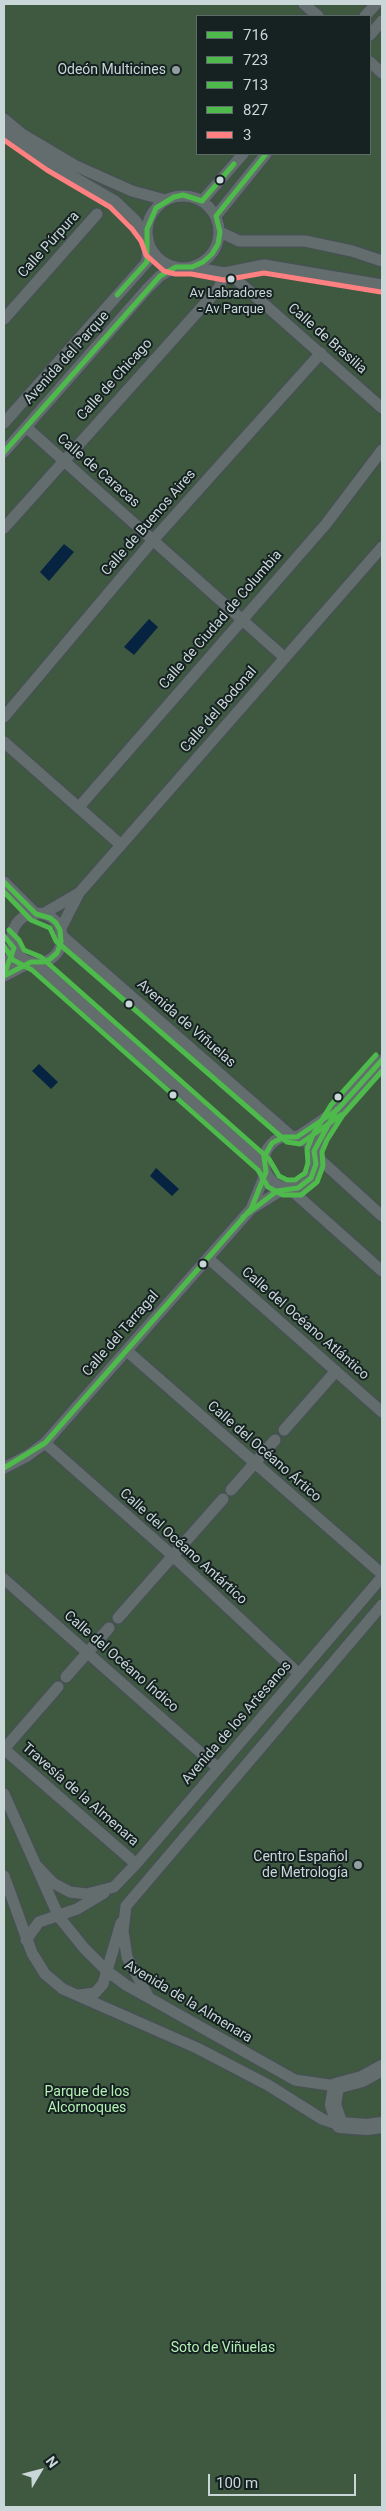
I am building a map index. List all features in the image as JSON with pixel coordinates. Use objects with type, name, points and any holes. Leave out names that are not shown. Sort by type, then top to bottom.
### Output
[{"type":"street","points":[[304,4],[317,15]]},
{"type":"street","points":[[366,15],[376,4]]},
{"type":"street","points":[[371,34],[382,21]]},
{"type":"street","points":[[371,63],[382,73]]},
{"type":"street","points":[[4,119],[22,134],[76,166],[132,191],[164,200]]},
{"type":"street","points":[[4,131],[51,164],[115,201],[135,220],[158,258],[176,267],[192,267],[227,273],[264,265],[306,270],[382,284]]},
{"type":"street","points":[[202,201],[242,155]]},
{"type":"street","points":[[216,216],[265,155]]},
{"type":"street","points":[[148,239],[150,218],[164,200],[183,195],[202,201],[216,216],[220,232],[218,244],[212,254],[203,262],[192,267]]},
{"type":"street","name":"Calle Púrpura","points":[[4,319],[96,214]]},
{"type":"street","points":[[220,232],[239,241],[305,241],[352,251],[382,261]]},
{"type":"street","name":"Avenida del Parque","points":[[6,415],[147,262],[148,239]]},
{"type":"street","name":"Avenida del Parque","points":[[4,452],[147,289],[160,276],[176,267]]},
{"type":"street","name":"Calle de Brasilia","points":[[227,273],[382,408]]},
{"type":"street","name":"Calle de Chicago","points":[[4,528],[219,288],[227,273]]},
{"type":"street","name":"Calle de Buenos Aires","points":[[4,716],[154,539],[321,354]]},
{"type":"street","name":"Calle de Caracas","points":[[26,427],[154,539],[285,658]]},
{"type":"street","name":"Calle de Ciudad de Columbia","points":[[79,807],[326,524],[382,450]]},
{"type":"street","name":"Calle del Bodonal","points":[[61,932],[79,893],[382,547]]},
{"type":"street","points":[[4,742],[121,845]]},
{"type":"street","points":[[4,882],[40,914],[56,923],[61,932],[57,953],[50,959],[33,963],[4,976]]},
{"type":"street","name":"Calle del Bodonal","points":[[40,914],[79,893]]},
{"type":"street","points":[[4,976],[14,946],[14,928],[20,920],[40,914]]},
{"type":"street","name":"Avenida de Viñuelas","points":[[61,932],[294,1136]]},
{"type":"street","points":[[4,936],[14,946],[18,955],[33,963],[265,1168],[273,1182],[287,1188],[382,1271]]},
{"type":"street","points":[[265,1168],[267,1150],[272,1143],[284,1137],[294,1136],[337,1110],[378,1073],[382,1060]]},
{"type":"street","points":[[287,1188],[305,1184],[311,1178],[316,1164],[315,1153],[337,1110]]},
{"type":"street","points":[[294,1136],[310,1145],[315,1153],[382,1216]]},
{"type":"street","name":"Calle del Tarragal","points":[[250,1209],[265,1168]]},
{"type":"street","name":"Calle del Tarragal","points":[[4,1468],[27,1456],[45,1443],[250,1209],[287,1188]]},
{"type":"street","name":"Calle del Océano Atlántico","points":[[208,1258],[382,1412]]},
{"type":"street","name":"Calle del Océano Ártico","points":[[127,1351],[382,1576]]},
{"type":"street","points":[[284,1430],[336,1371]]},
{"type":"street","points":[[232,1490],[275,1440]]},
{"type":"street","name":"Calle del Océano Antártico","points":[[45,1443],[173,1556],[299,1674]]},
{"type":"street","points":[[118,1618],[223,1499]]},
{"type":"street","name":"Avenida de los Artesanos","points":[[26,1940],[39,1922],[59,1917],[114,1887],[136,1864],[382,1576]]},
{"type":"street","name":"Calle del Océano Índico","points":[[4,1579],[218,1768]]},
{"type":"street","points":[[78,1996],[95,1993],[103,1984],[126,1906],[382,1605]]},
{"type":"street","points":[[66,1677],[109,1628]]},
{"type":"street","points":[[4,1749],[58,1687]]},
{"type":"street","name":"Travesía de la Almenara","points":[[4,1749],[136,1864]]},
{"type":"street","name":"Avenida de la Almenara","points":[[4,1794],[59,1917],[84,1948],[107,1971],[126,1985],[295,2080],[336,2086]]},
{"type":"street","points":[[35,1864],[53,1884],[70,1892],[87,1894],[114,1887]]},
{"type":"street","points":[[4,1876],[26,1940],[45,1974],[63,1989],[197,2048],[268,2085],[322,2119],[340,2124],[367,2127],[382,2125]]},
{"type":"street","points":[[126,1906],[123,1931],[127,1957],[148,1996]]},
{"type":"street","points":[[340,2124],[333,2105],[336,2086],[362,2079],[382,2068]]},
{"type":"green space","points":[[4,4],[382,4],[382,2507],[4,2507]]},
{"type":"water","points":[[64,544],[74,552],[49,581],[40,572]]},
{"type":"water","points":[[149,619],[158,627],[134,655],[124,647]]},
{"type":"water","points":[[39,1064],[58,1082],[51,1089],[32,1071]]},
{"type":"water","points":[[156,1168],[179,1189],[172,1196],[150,1176]]},
{"type":"transit line","name":"3","points":[[4,140],[47,170],[110,207],[132,229],[141,241],[146,255],[164,271],[224,280],[264,273],[381,292]]},
{"type":"transit line","name":"713","points":[[4,452],[160,276],[176,267],[192,267],[203,262],[212,254],[218,244],[220,232],[216,216],[265,155]]},
{"type":"transit line","name":"713","points":[[117,295],[147,262],[147,229],[156,208],[174,197],[183,195],[202,201],[234,164]]},
{"type":"transit line","name":"713","points":[[4,882],[36,914],[50,918],[56,923],[60,930],[61,942],[57,953],[50,959],[43,962],[31,962],[4,976]]},
{"type":"transit line","name":"723","points":[[4,892],[31,920],[50,928],[56,941],[287,1142],[300,1144],[341,1115]]},
{"type":"transit line","name":"827","points":[[9,930],[19,940],[24,950],[41,957],[269,1159],[279,1176],[287,1180],[295,1180],[305,1173],[308,1163],[307,1149],[314,1133],[331,1105],[376,1055]]},
{"type":"transit line","name":"713","points":[[4,936],[14,948],[4,975]]},
{"type":"transit line","name":"723","points":[[4,946],[13,960],[32,970],[258,1170],[268,1187],[283,1195],[301,1195],[317,1182],[323,1166],[322,1152],[327,1140],[343,1115],[382,1071]]},
{"type":"transit line","name":"716","points":[[4,1468],[45,1443],[251,1209],[266,1172],[264,1157],[272,1143],[284,1137],[297,1137],[337,1110],[382,1060]]},
{"type":"transit line","name":"716","points":[[243,1217],[277,1191],[298,1188],[311,1178],[316,1164],[314,1151],[337,1109]]},
{"type":"place","name":"Odeón Multicines","points":[[176,70]]},
{"type":"place","name":"Av Labradores - Av Parque","points":[[231,279]]},
{"type":"place","name":"Centro Español de Metrología","points":[[358,1865]]},
{"type":"park label","name":"Parque de los Alcornoques","points":[[87,2100]]},
{"type":"park label","name":"Soto de Viñuelas","points":[[223,2348]]}]
